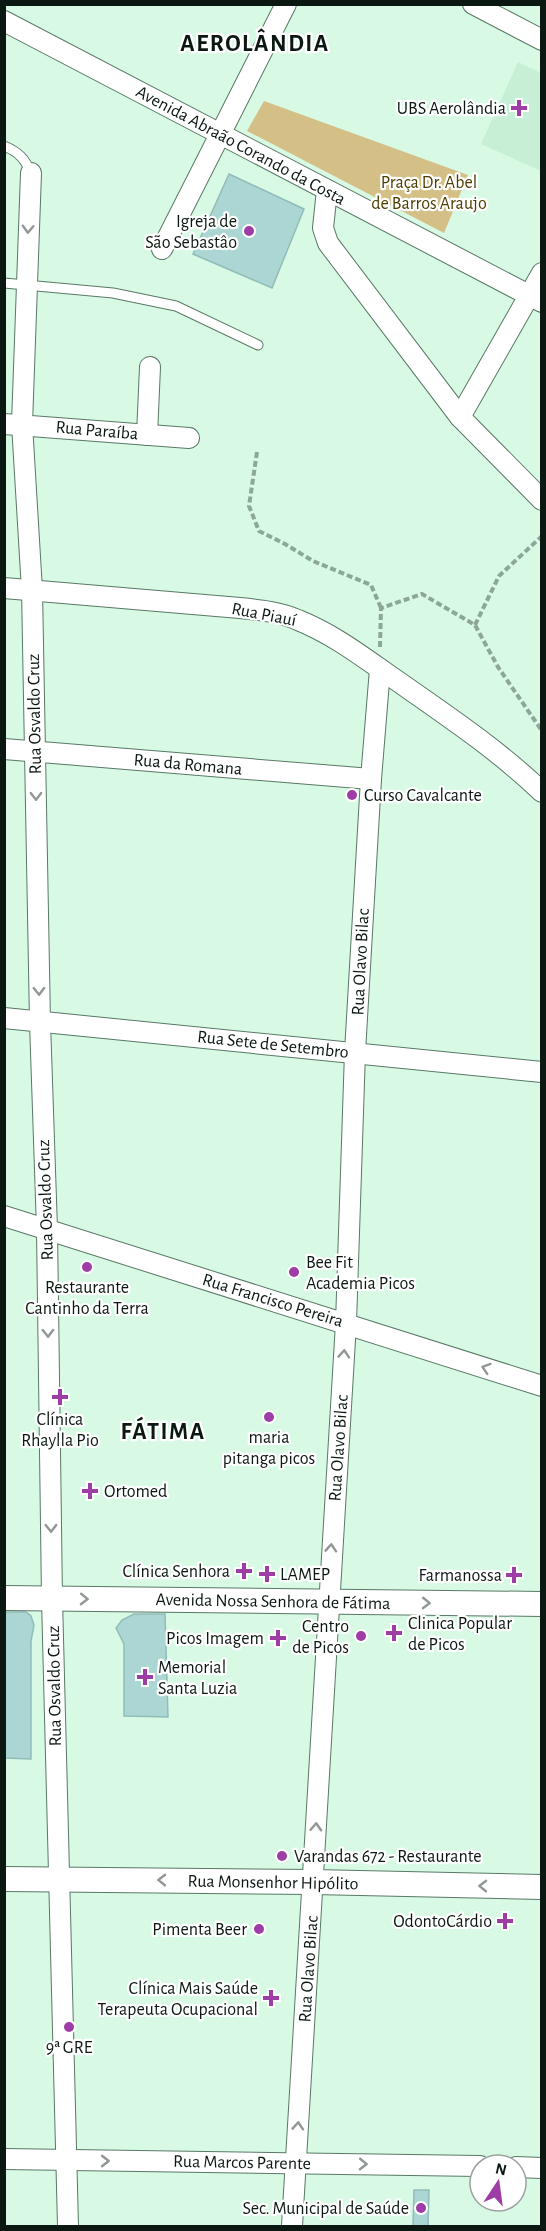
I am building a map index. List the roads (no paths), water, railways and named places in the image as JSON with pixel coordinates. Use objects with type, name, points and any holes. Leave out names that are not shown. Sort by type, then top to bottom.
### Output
[{"type":"street","points":[[162,249],[286,4]]},
{"type":"street","points":[[473,4],[542,39]]},
{"type":"street","name":"Avenida Abraão Corando da Costa","points":[[4,21],[535,299]]},
{"type":"street","name":"Rua Osvaldo Cruz","points":[[31,173],[28,285],[13,424],[32,590],[52,1599],[68,2226]]},
{"type":"street","points":[[327,190],[323,228],[328,243],[460,417],[542,500]]},
{"type":"street","points":[[460,417],[535,299],[542,273]]},
{"type":"street","points":[[147,435],[150,367]]},
{"type":"street","name":"Rua Paraíba","points":[[13,424],[189,438]]},
{"type":"street","name":"Rua Piauí","points":[[4,588],[267,611],[296,618],[323,630],[346,644],[463,727],[526,776],[542,792]]},
{"type":"street","name":"Rua Olavo Bilac","points":[[292,2226],[346,1323],[354,1052],[370,779],[380,669]]},
{"type":"street","name":"Rua da Romana","points":[[4,749],[370,779]]},
{"type":"street","name":"Rua Sete de Setembro","points":[[4,1018],[542,1072]]},
{"type":"street","name":"Rua Francisco Pereira","points":[[4,1216],[542,1386]]},
{"type":"street","name":"Avenida Nossa Senhora de Fátima","points":[[4,1598],[542,1604]]},
{"type":"street","name":"Rua Monsenhor Hipólito","points":[[4,1879],[542,1887]]},
{"type":"street","name":"Rua Marcos Parente","points":[[4,2159],[468,2166]]},
{"type":"lane","points":[[4,146],[16,151],[26,160],[31,173]]},
{"type":"lane","points":[[4,283],[114,292],[176,306],[258,345]]},
{"type":"place","name":"UBS Aerolândia","points":[[519,108]]},
{"type":"place","name":"Igreja de São Sebastâo","points":[[249,231]]},
{"type":"place","name":"Curso Cavalcante","points":[[352,795]]},
{"type":"place","name":"Restaurante Cantinho da Terra","points":[[87,1267]]},
{"type":"place","name":"Bee Fit Academia Picos","points":[[294,1272]]},
{"type":"place","name":"Clínica Rhaylla Pio","points":[[60,1397]]},
{"type":"place","name":"maria pitanga picos","points":[[269,1417]]},
{"type":"place","name":"Ortomed","points":[[90,1491]]},
{"type":"place","name":"Clínica Senhora","points":[[244,1571]]},
{"type":"place","name":"LAMEP","points":[[267,1574]]},
{"type":"place","name":"Farmanossa","points":[[514,1575]]},
{"type":"place","name":"Clinica Popular de Picos","points":[[394,1633]]},
{"type":"place","name":"Centro de Picos","points":[[361,1636]]},
{"type":"place","name":"Picos Imagem","points":[[278,1638]]},
{"type":"place","name":"Memorial Santa Luzia","points":[[145,1677]]},
{"type":"place","name":"Varandas 672 - Restaurante","points":[[282,1856]]},
{"type":"place","name":"OdontoCárdio","points":[[505,1921]]},
{"type":"place","name":"Pimenta Beer","points":[[259,1929]]},
{"type":"place","name":"Clínica Mais Saúde Terapeuta Ocupacional","points":[[271,1998]]},
{"type":"place","name":"9ª GRE","points":[[69,2027]]},
{"type":"place","name":"Sec. Municipal de Saúde","points":[[421,2208]]},
{"type":"district","name":"AEROLÂNDIA","points":[[255,43]]},
{"type":"district","name":"FÁTIMA","points":[[163,1431]]},
{"type":"park label","name":"Praça Dr. Abel de Barros Araujo","points":[[429,192]]}]
